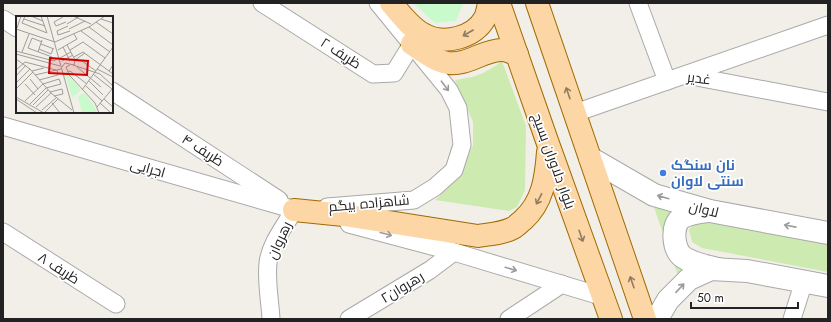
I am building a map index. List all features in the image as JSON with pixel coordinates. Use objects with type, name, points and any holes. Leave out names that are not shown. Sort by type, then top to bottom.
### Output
[{"type":"main road","points":[[391,3],[415,28],[425,36],[448,40],[462,37],[479,26],[485,18],[489,3]]},
{"type":"main road","name":"بلوار دلاوران بسیج","points":[[499,3],[611,319]]},
{"type":"main road","points":[[537,3],[645,319]]},
{"type":"main road","points":[[412,44],[441,61],[449,63],[462,62],[490,52],[502,50],[517,54]]},
{"type":"main road","points":[[294,210],[344,215],[478,236],[496,233],[512,229],[526,217],[535,206],[543,192],[549,147]]},
{"type":"street","name":"ظریف ۲","points":[[262,3],[373,74],[394,73],[412,44]]},
{"type":"street","name":"شاهزاده بیگم","points":[[294,210],[414,200],[435,187],[454,170],[462,145],[458,108],[448,90],[378,3]]},
{"type":"street","points":[[638,3],[667,81]]},
{"type":"street","points":[[3,19],[16,27]]},
{"type":"street","points":[[686,74],[828,25]]},
{"type":"street","name":"غدیر","points":[[574,113],[686,74],[828,102]]},
{"type":"street","name":"ظریف ۴","points":[[113,92],[294,210]]},
{"type":"street","name":"اجرایی","points":[[3,126],[294,210],[454,252],[604,297]]},
{"type":"street","name":"لاوان","points":[[590,158],[654,195],[710,211],[828,233]]},
{"type":"street","name":"رهروان","points":[[271,319],[268,262],[272,248],[294,210]]},
{"type":"street","points":[[710,211],[692,214],[681,218],[674,231],[675,246],[682,256],[696,264],[718,269]]},
{"type":"street","name":"ظریف ۸","points":[[3,232],[116,304]]},
{"type":"street","name":"رهروان۲","points":[[349,319],[430,270],[454,252]]},
{"type":"street","points":[[657,319],[668,300],[688,278],[711,269],[747,271],[828,286]]},
{"type":"street","points":[[792,319],[804,281]]},
{"type":"street","points":[[509,319],[562,284]]},
{"type":"green space","points":[[413,3],[463,3],[456,21],[435,23]]},
{"type":"green space","points":[[502,61],[526,126],[525,190],[517,207],[509,211],[435,200],[460,176],[473,145],[473,122],[455,80],[469,78],[480,74]]},
{"type":"green space","points":[[651,199],[678,209],[690,265],[680,281]]},
{"type":"green space","points":[[695,220],[828,239],[828,272],[702,248],[692,242],[689,230]]},
{"type":"place","name":"نان سنگک سنتی لاوان","points":[[663,173]]}]
